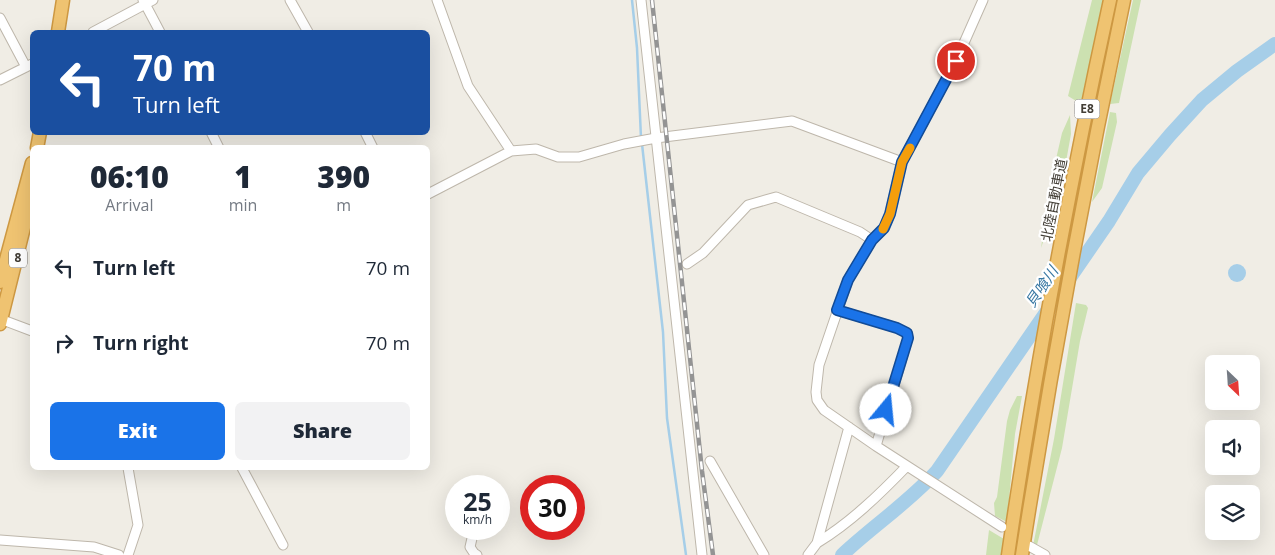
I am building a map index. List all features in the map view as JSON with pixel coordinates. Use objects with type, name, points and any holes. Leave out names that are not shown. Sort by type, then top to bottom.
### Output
[{"type":"highway","points":[[58,30],[63,0]]},
{"type":"highway","name":"北陸自動車道","points":[[1008,555],[1065,219],[1110,0]]},
{"type":"highway","name":"北陸自動車道","points":[[1026,550],[1053,363],[1084,191],[1124,0]]},
{"type":"highway","name":"8","points":[[0,282],[30,170]]},
{"type":"highway","name":"8","points":[[0,321],[30,203]]},
{"type":"street","points":[[290,0],[307,30]]},
{"type":"street","points":[[437,0],[468,86],[511,151]]},
{"type":"street","points":[[641,0],[702,555]]},
{"type":"street","points":[[983,0],[956,61],[902,162],[890,214],[884,228],[872,240],[848,280],[819,365],[816,392],[817,400],[824,410],[876,446],[1002,527]]},
{"type":"street","points":[[96,30],[147,1],[159,30]]},
{"type":"street","points":[[0,18],[29,65],[0,80]]},
{"type":"street","points":[[430,193],[511,151],[536,149],[558,157],[579,157],[624,144],[656,138],[792,121],[902,162]]},
{"type":"street","points":[[688,264],[703,252],[748,205],[776,197],[860,232],[872,240]]},
{"type":"street","points":[[837,310],[897,328],[907,333],[908,338],[876,446]]},
{"type":"street","points":[[0,321],[30,330]]},
{"type":"street","points":[[808,555],[817,543],[849,427]]},
{"type":"street","points":[[710,462],[764,555]]},
{"type":"street","points":[[817,543],[837,531],[873,502],[909,467]]},
{"type":"street","points":[[128,470],[138,525],[128,555]]},
{"type":"street","points":[[243,470],[283,545]]},
{"type":"street","points":[[0,540],[94,547],[119,555]]},
{"type":"street","points":[[472,540],[470,547],[478,555]]},
{"type":"street","points":[[1026,550],[1045,555]]},
{"type":"green space","points":[[1092,0],[1103,0],[1081,104],[1068,96]]},
{"type":"green space","points":[[1133,0],[1141,0],[1119,103],[1110,104]]},
{"type":"green space","points":[[1110,112],[1116,113],[1117,122],[1102,188],[1092,202]]},
{"type":"green space","points":[[1070,115],[1071,134],[1056,217],[1049,225],[1041,248],[1050,185],[1062,133]]},
{"type":"green space","points":[[1076,303],[1086,305],[1088,308],[1080,341],[1062,448],[1037,545],[1033,546],[1054,439]]},
{"type":"green space","points":[[1017,396],[1022,396],[1015,434],[1007,522],[995,516],[994,503],[997,497],[1007,421]]},
{"type":"green space","points":[[989,530],[1004,539],[1001,555],[986,555]]},
{"type":"water","points":[[1237,264],[1243,267],[1246,273],[1243,279],[1237,282],[1231,279],[1228,273],[1231,267]]},
{"type":"waterway","points":[[632,0],[637,48],[641,138]]},
{"type":"waterway","name":"貝喰川","points":[[842,555],[915,493],[937,471],[1109,221],[1138,173],[1170,135],[1202,100],[1237,71],[1275,44]]},
{"type":"waterway","points":[[642,144],[663,332],[667,418],[686,555]]},
{"type":"railway","points":[[652,0],[702,471],[713,555]]},
{"type":"slow traffic","points":[[883,229],[890,214],[902,162],[910,148]]},
{"type":"route","points":[[886,410],[908,338],[907,333],[897,328],[837,310],[848,280],[872,240],[884,228],[890,214],[902,162],[956,61]]}]
